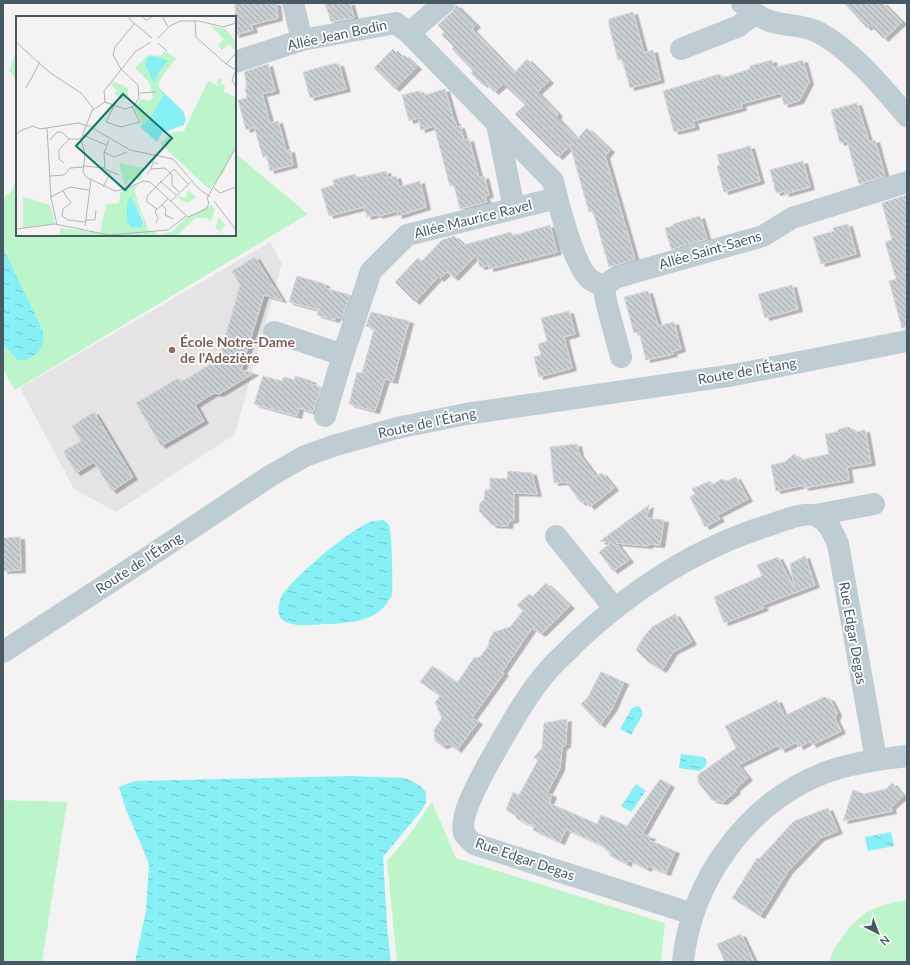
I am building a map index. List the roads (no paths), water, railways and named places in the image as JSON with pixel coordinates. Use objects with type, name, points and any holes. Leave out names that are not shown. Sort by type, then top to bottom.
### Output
[{"type":"street","points":[[293,3],[302,40]]},
{"type":"street","points":[[409,33],[444,3]]},
{"type":"street","points":[[681,48],[739,26],[748,8],[772,22],[799,26],[817,32],[828,39],[839,47],[885,90],[907,116]]},
{"type":"street","name":"Allée Jean Bodin","points":[[236,62],[302,40],[396,23],[409,33],[553,181],[557,198],[579,264],[590,280],[604,286]]},
{"type":"street","points":[[497,124],[514,208]]},
{"type":"street","name":"Allée Saint-Saens","points":[[604,286],[615,278],[763,236],[792,218],[907,182]]},
{"type":"street","name":"Allée Maurice Ravel","points":[[325,416],[343,355],[371,271],[407,235],[557,198]]},
{"type":"street","points":[[604,286],[606,302],[621,358]]},
{"type":"street","points":[[274,332],[343,355]]},
{"type":"street","name":"Route de l'Étang","points":[[3,652],[270,476],[305,456],[336,445],[397,428],[466,414],[734,375],[907,340]]},
{"type":"street","name":"Rue Edgar Degas","points":[[693,914],[474,844],[465,834],[464,821],[475,788],[523,704],[552,666],[586,633],[653,580],[697,555],[747,532],[800,515],[816,515],[874,504]]},
{"type":"street","name":"Rue Edgar Degas","points":[[816,515],[830,526],[838,544],[876,759]]},
{"type":"street","points":[[556,536],[615,609]]},
{"type":"street","points":[[683,962],[693,914],[708,880],[726,850],[746,827],[767,807],[791,790],[823,774],[851,764],[876,759],[907,756]]},
{"type":"water","points":[[3,248],[43,332],[42,346],[40,350],[34,356],[26,360],[18,360],[3,344]]},
{"type":"water","points":[[383,520],[389,526],[392,548],[392,594],[384,607],[371,616],[347,623],[296,625],[281,619],[278,611],[281,598],[296,579],[321,556],[349,535],[370,522]]},
{"type":"water","points":[[636,706],[640,707],[643,714],[631,735],[620,729],[632,708]]},
{"type":"water","points":[[681,754],[704,757],[707,762],[705,767],[699,771],[679,768]]},
{"type":"water","points":[[350,776],[405,778],[419,785],[426,792],[426,802],[422,810],[383,857],[387,926],[391,962],[135,962],[146,911],[149,864],[125,807],[119,787],[135,781]]},
{"type":"water","points":[[636,784],[646,791],[631,812],[621,806]]},
{"type":"water","points":[[891,832],[894,846],[868,851],[865,837]]},
{"type":"place","name":"École Notre-Dame de l'Adezière","points":[[172,350]]}]
